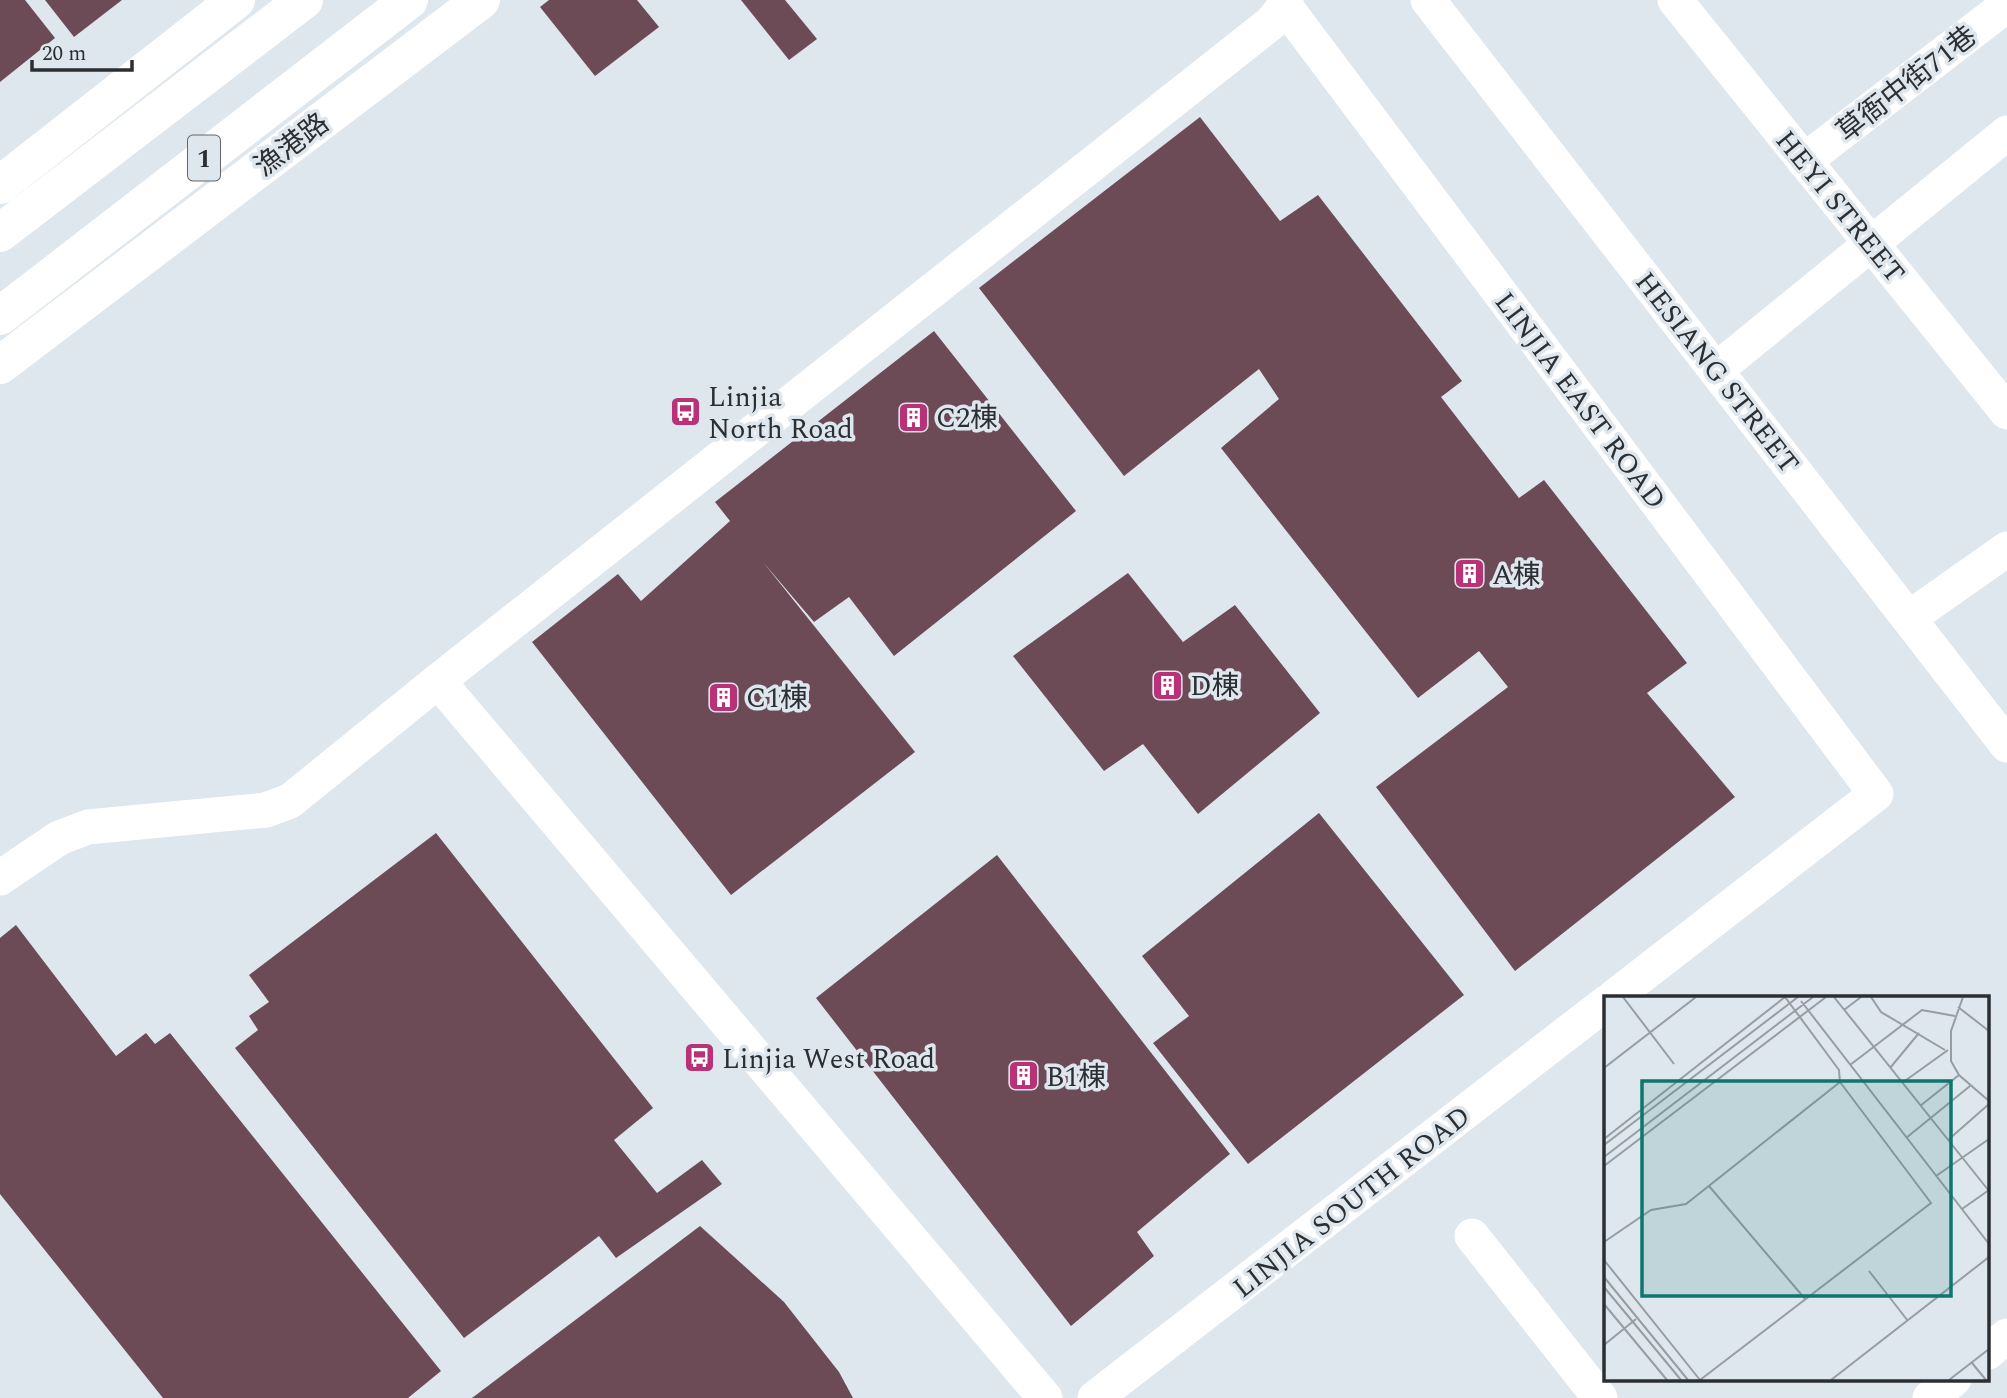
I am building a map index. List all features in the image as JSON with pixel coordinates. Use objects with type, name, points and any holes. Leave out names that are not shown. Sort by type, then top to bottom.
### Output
[{"type":"main road","points":[[0,185],[236,0]]},
{"type":"main road","name":"1","points":[[0,233],[304,0]]},
{"type":"main road","name":"1","points":[[0,316],[409,0]]},
{"type":"main road","name":"漁港路","points":[[0,365],[481,0]]},
{"type":"street","name":"HESIANG STREET","points":[[1428,0],[2007,745]]},
{"type":"street","points":[[0,878],[59,838],[88,827],[266,810],[290,801],[1271,23],[1285,3]]},
{"type":"street","name":"LINJIA EAST ROAD","points":[[1285,3],[1876,794],[1615,996]]},
{"type":"street","name":"HEYI STREET","points":[[1689,5],[1804,161],[1871,244],[1996,375],[2007,412]]},
{"type":"street","name":"草衙中街71巷","points":[[1804,161],[2007,5]]},
{"type":"street","points":[[1716,370],[2007,133]]},
{"type":"street","points":[[1909,618],[2007,549]]},
{"type":"street","points":[[438,681],[1045,1398]]},
{"type":"street","name":"LINJIA SOUTH ROAD","points":[[1095,1398],[1604,1005]]},
{"type":"street","points":[[1472,1236],[1600,1398]]},
{"type":"street","points":[[1990,1350],[2007,1336]]},
{"type":"street","points":[[1930,1398],[1953,1380]]},
{"type":"building","points":[[0,0],[25,0],[55,38],[0,82]]},
{"type":"building","points":[[45,0],[122,0],[74,37]]},
{"type":"building","points":[[549,0],[637,0],[659,27],[595,76],[540,7]]},
{"type":"building","points":[[741,0],[785,0],[817,39],[789,60]]},
{"type":"building","name":"A棟","points":[[1200,117],[1280,221],[1318,195],[1462,381],[1441,397],[1519,498],[1544,480],[1687,663],[1647,693],[1735,797],[1515,971],[1376,787],[1508,687],[1479,651],[1418,698],[1221,448],[1279,399],[1259,369],[1124,476],[979,288]]},
{"type":"building","points":[[934,331],[1076,511],[894,656],[849,597],[814,622],[763,562],[915,752],[731,895],[532,642],[618,574],[641,601],[730,521],[715,502]]},
{"type":"building","name":"D棟","points":[[1128,573],[1183,642],[1235,605],[1320,713],[1198,814],[1143,744],[1104,771],[1013,656]]},
{"type":"building","points":[[1319,813],[1464,995],[1248,1164],[1153,1043],[1189,1016],[1142,956]]},
{"type":"building","points":[[436,833],[653,1108],[614,1140],[657,1193],[702,1160],[722,1184],[616,1258],[599,1236],[464,1338],[235,1048],[258,1030],[249,1016],[269,1002],[249,975]]},
{"type":"building","name":"B1棟","points":[[997,855],[1230,1154],[1137,1232],[1154,1256],[1071,1326],[816,998]]},
{"type":"building","points":[[16,925],[116,1056],[146,1033],[155,1044],[170,1033],[441,1371],[408,1398],[163,1398],[0,1194],[0,938]]},
{"type":"building","points":[[700,1226],[784,1302],[839,1372],[853,1398],[472,1398]]},
{"type":"place","name":"Linjia North Road","points":[[685,412]]},
{"type":"place","name":"C2棟","points":[[913,417]]},
{"type":"place","name":"A棟","points":[[1469,574]]},
{"type":"place","name":"D棟","points":[[1167,685]]},
{"type":"place","name":"C1棟","points":[[723,697]]},
{"type":"place","name":"Linjia West Road","points":[[699,1058]]},
{"type":"place","name":"B1棟","points":[[1023,1076]]}]
